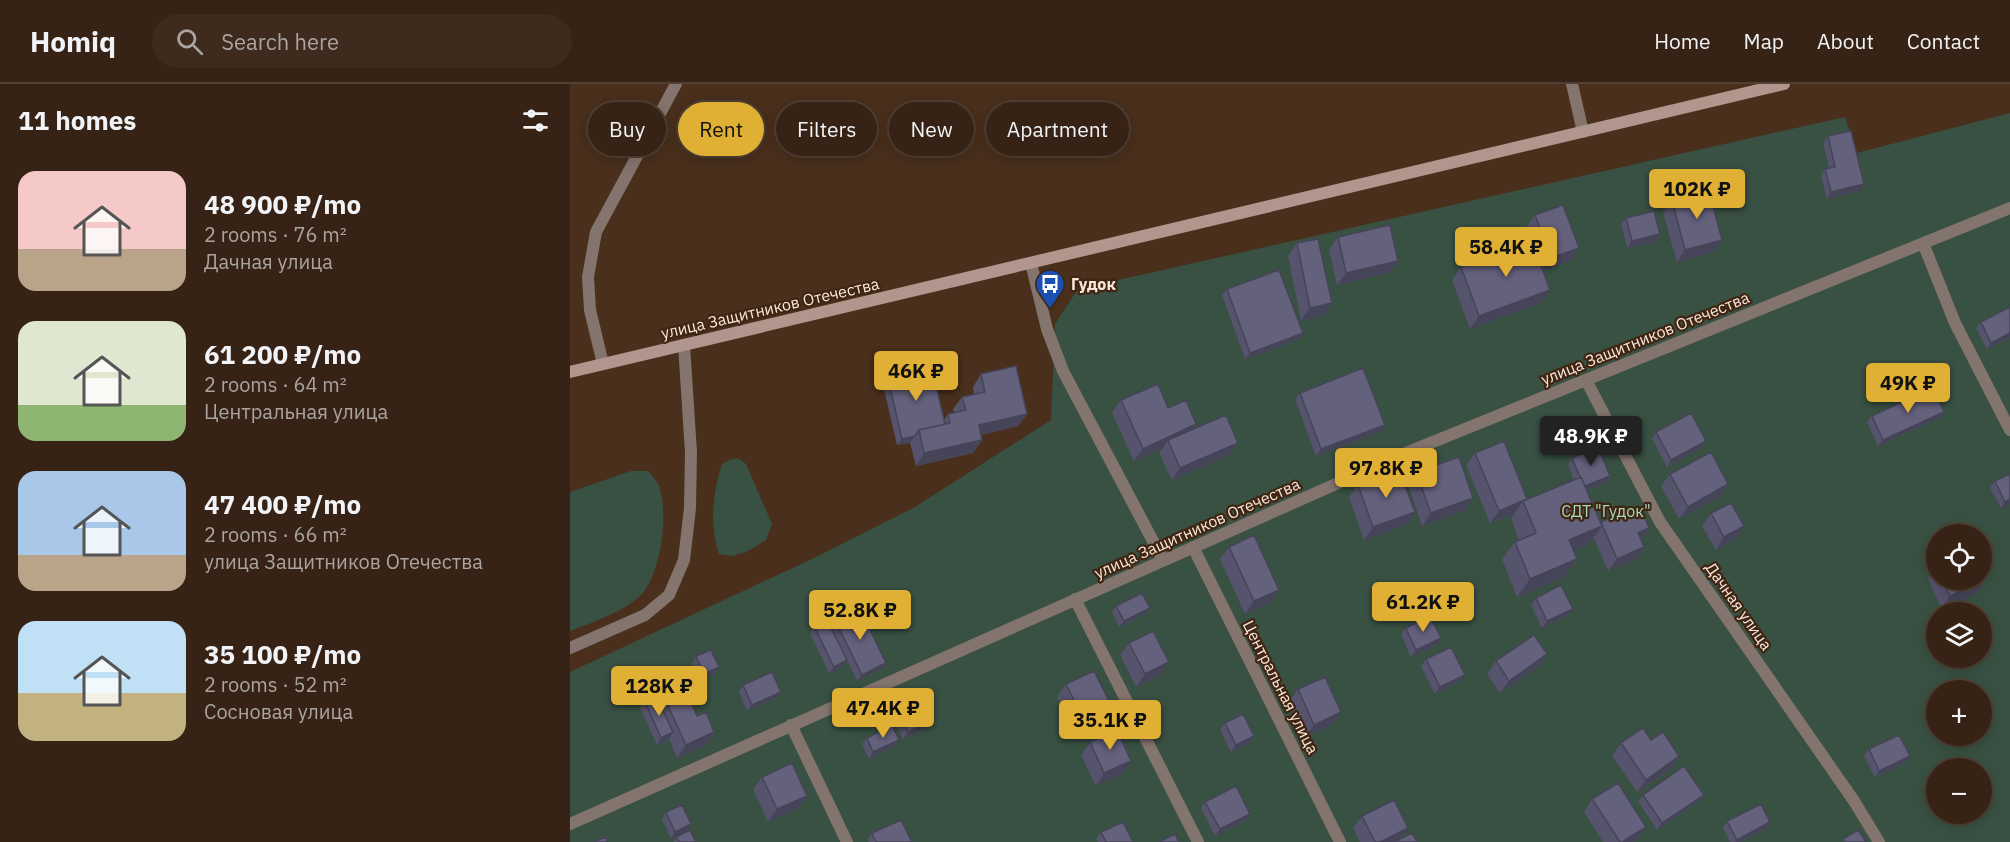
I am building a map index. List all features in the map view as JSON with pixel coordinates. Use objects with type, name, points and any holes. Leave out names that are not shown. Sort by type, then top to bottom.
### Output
[{"type":"main road","name":"улица Защитников Отечества","points":[[570,372],[1784,84]]},
{"type":"street","points":[[603,364],[590,310],[588,277],[596,232],[676,84]]},
{"type":"street","points":[[1572,84],[1583,132]]},
{"type":"street","name":"улица Защитников Отечества","points":[[570,824],[1408,452],[2010,208]]},
{"type":"street","points":[[1923,243],[1955,323],[2010,430]]},
{"type":"street","points":[[1031,263],[1047,329],[1063,371],[1162,560]]},
{"type":"street","points":[[570,648],[645,615],[669,595],[684,560],[690,508],[691,453],[684,345]]},
{"type":"street","name":"Дачная улица","points":[[1586,380],[1660,522],[1854,801],[1879,842]]},
{"type":"street","name":"Центральная улица","points":[[1193,547],[1340,842]]},
{"type":"street","points":[[1075,599],[1198,842]]},
{"type":"street","points":[[791,725],[847,842]]},
{"type":"green space","name":"СДТ \"Гудок\"","points":[[2010,113],[2010,842],[570,842],[570,672],[814,558],[915,507],[1051,420],[1055,324],[1078,289],[1845,117],[1857,153]]},
{"type":"green space","points":[[738,458],[746,464],[772,524],[766,540],[748,551],[733,556],[719,554],[714,532],[713,509],[722,464]]},
{"type":"green space","points":[[631,471],[648,471],[658,484],[662,498],[661,544],[653,574],[647,587],[632,602],[570,631],[570,492]]},
{"type":"building","points":[[1851,131],[1864,184],[1831,192],[1825,169],[1835,167],[1828,136]]},
{"type":"building","points":[[1709,191],[1722,240],[1685,250],[1672,200]]},
{"type":"building","points":[[1563,205],[1579,248],[1551,258],[1535,215]]},
{"type":"building","points":[[1654,211],[1660,234],[1632,241],[1626,218]]},
{"type":"building","points":[[1390,225],[1398,261],[1346,273],[1338,237]]},
{"type":"building","points":[[1318,239],[1332,303],[1310,308],[1297,243]]},
{"type":"building","points":[[1532,241],[1550,290],[1479,316],[1461,267]]},
{"type":"building","points":[[1279,270],[1303,333],[1250,353],[1227,289]]},
{"type":"building","points":[[2010,307],[2010,333],[1991,343],[1981,322]]},
{"type":"building","points":[[1016,366],[1027,414],[979,425],[982,440],[924,453],[919,430],[950,423],[948,414],[966,410],[962,397],[985,392],[981,374]]},
{"type":"building","points":[[932,368],[945,424],[919,430],[915,436],[902,439],[888,378]]},
{"type":"building","points":[[1363,368],[1385,425],[1321,449],[1300,393]]},
{"type":"building","points":[[1158,384],[1168,408],[1186,400],[1196,424],[1143,449],[1121,400]]},
{"type":"building","points":[[1933,387],[1944,412],[1883,440],[1872,416]]},
{"type":"building","points":[[1691,413],[1706,441],[1671,460],[1656,432]]},
{"type":"building","points":[[1226,415],[1238,443],[1180,468],[1168,440]]},
{"type":"building","points":[[1504,441],[1527,499],[1499,511],[1475,453]]},
{"type":"building","points":[[1598,447],[1610,476],[1585,486],[1572,458]]},
{"type":"building","points":[[1711,452],[1728,484],[1688,507],[1670,474]]},
{"type":"building","points":[[1459,457],[1473,498],[1431,513],[1416,472]]},
{"type":"building","points":[[1399,470],[1415,512],[1373,527],[1358,485]]},
{"type":"building","points":[[2010,474],[2010,499],[2005,502],[1995,481]]},
{"type":"building","points":[[1581,477],[1602,526],[1569,540],[1577,559],[1530,579],[1515,542],[1536,533],[1523,501]]},
{"type":"building","points":[[1731,503],[1744,526],[1724,537],[1711,513]]},
{"type":"building","points":[[1640,506],[1649,528],[1638,533],[1644,547],[1617,559],[1601,522]]},
{"type":"building","points":[[1254,535],[1279,590],[1254,601],[1229,547]]},
{"type":"building","points":[[1561,585],[1573,609],[1547,621],[1536,598]]},
{"type":"building","points":[[1947,590],[1963,590],[1950,596]]},
{"type":"building","points":[[1142,593],[1150,608],[1124,621],[1116,606]]},
{"type":"building","points":[[859,607],[886,663],[862,675],[834,618]]},
{"type":"building","points":[[1430,616],[1441,638],[1416,650],[1406,628]]},
{"type":"building","points":[[827,620],[847,660],[834,667],[814,626]]},
{"type":"building","points":[[1153,631],[1169,662],[1145,674],[1129,643]]},
{"type":"building","points":[[1534,635],[1547,654],[1509,681],[1496,661]]},
{"type":"building","points":[[1451,647],[1465,675],[1440,687],[1426,659]]},
{"type":"building","points":[[711,650],[719,667],[704,674],[696,656]]},
{"type":"building","points":[[1094,671],[1111,705],[1083,718],[1066,684]]},
{"type":"building","points":[[772,672],[781,692],[752,705],[743,685]]},
{"type":"building","points":[[1325,677],[1341,712],[1314,725],[1298,689]]},
{"type":"building","points":[[684,688],[697,716],[706,712],[714,732],[686,745],[664,697]]},
{"type":"building","points":[[656,696],[673,732],[661,738],[645,701]]},
{"type":"building","points":[[924,709],[929,722],[908,732],[902,720]]},
{"type":"building","points":[[1243,714],[1254,736],[1236,745],[1225,723]]},
{"type":"building","points":[[892,725],[899,740],[873,752],[867,738]]},
{"type":"building","points":[[1643,728],[1651,740],[1663,732],[1679,756],[1646,780],[1621,743]]},
{"type":"building","points":[[1117,730],[1131,761],[1104,773],[1090,742]]},
{"type":"building","points":[[1899,735],[1910,756],[1879,771],[1869,749]]},
{"type":"building","points":[[792,763],[807,796],[777,809],[762,777]]},
{"type":"building","points":[[1684,766],[1704,795],[1662,823],[1643,795]]},
{"type":"building","points":[[1618,783],[1646,827],[1622,842],[1592,799]]},
{"type":"building","points":[[1236,786],[1250,814],[1220,829],[1205,802]]},
{"type":"building","points":[[1394,800],[1408,828],[1380,842],[1375,842],[1362,816]]},
{"type":"building","points":[[1761,804],[1770,822],[1737,840],[1727,821]]},
{"type":"building","points":[[682,805],[691,824],[675,832],[666,812]]},
{"type":"building","points":[[901,820],[912,842],[876,842],[872,833]]},
{"type":"building","points":[[1123,822],[1133,842],[1106,842],[1101,832]]},
{"type":"building","points":[[690,830],[696,842],[679,842],[676,837]]},
{"type":"building","points":[[1858,830],[1866,842],[1845,842],[1843,839]]},
{"type":"building","points":[[1412,833],[1417,842],[1394,842]]},
{"type":"building","points":[[1175,834],[1179,842],[1159,842]]},
{"type":"building","points":[[605,837],[608,842],[594,842]]},
{"type":"place","name":"Гудок","points":[[1050,310]]}]
